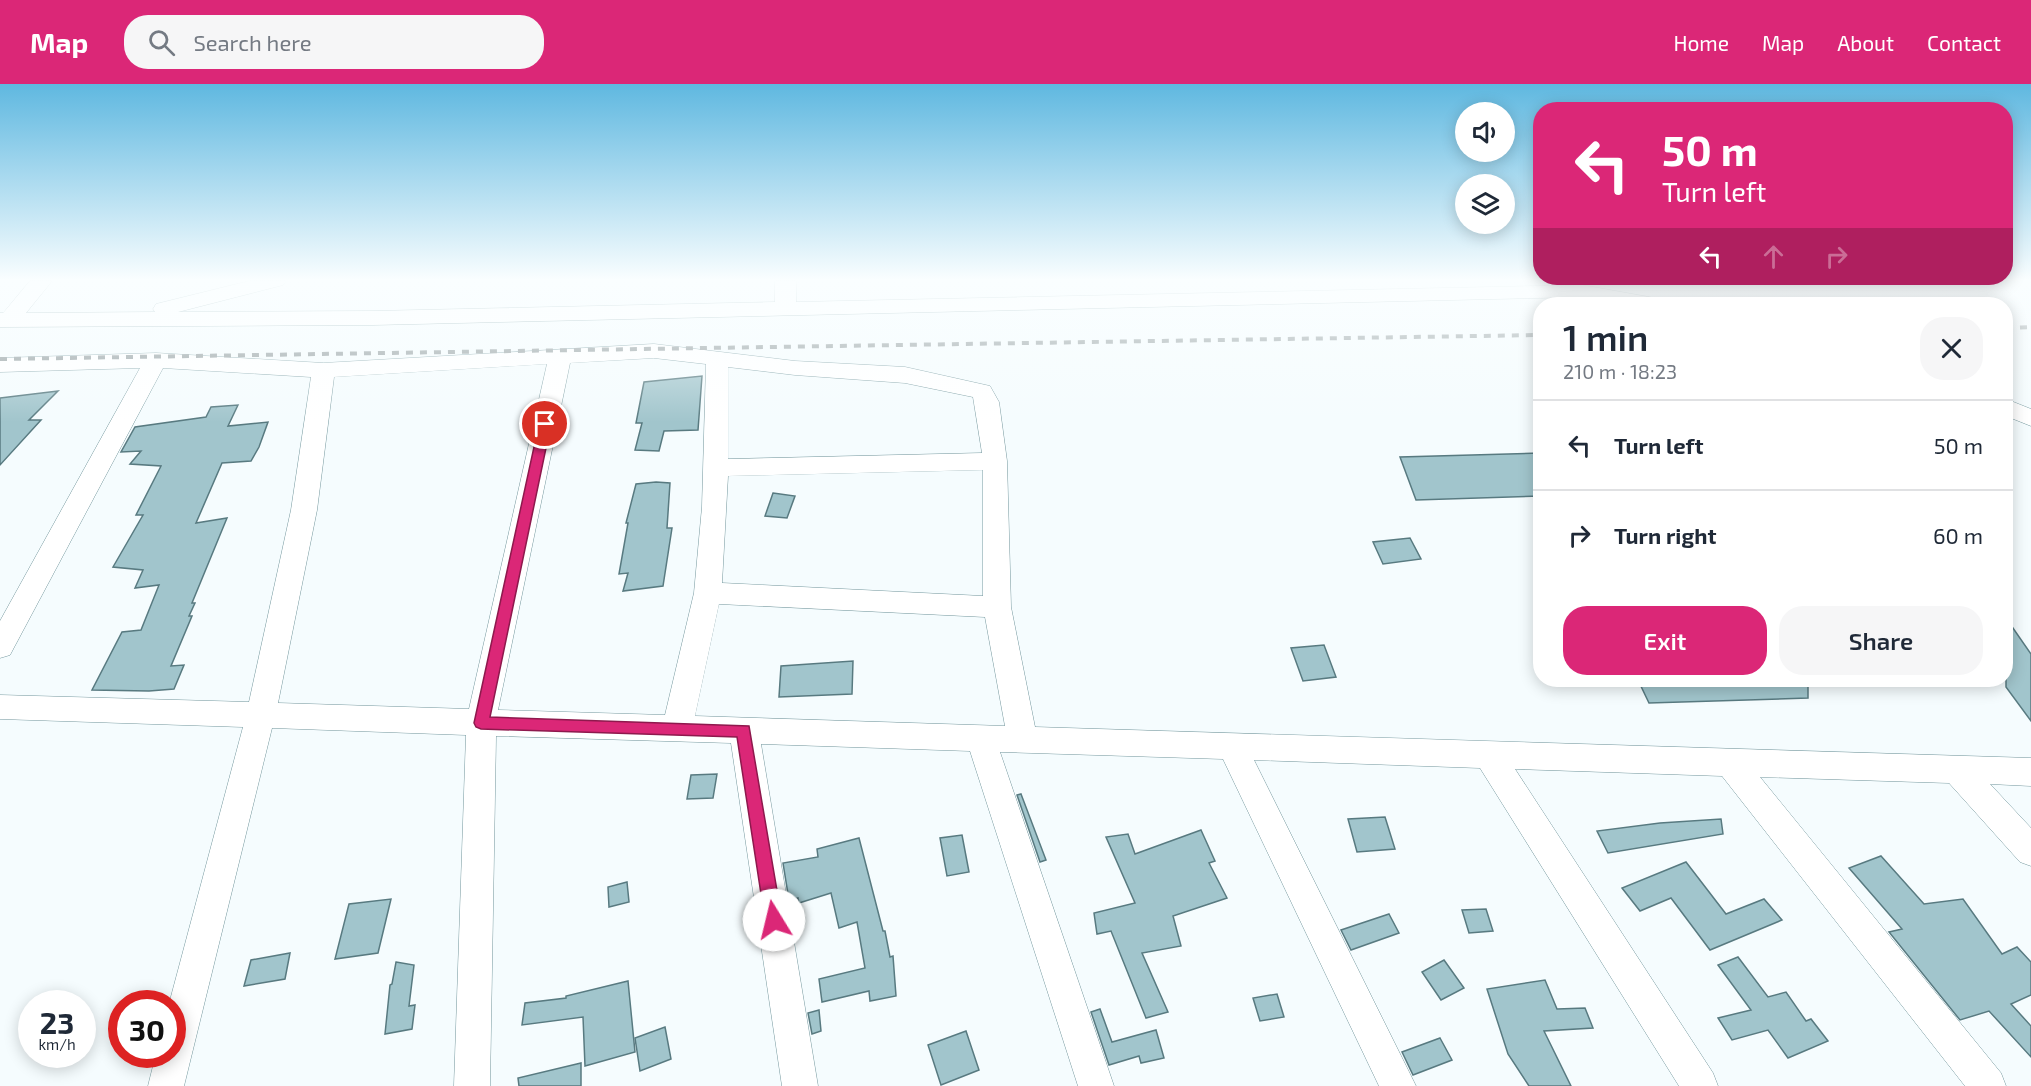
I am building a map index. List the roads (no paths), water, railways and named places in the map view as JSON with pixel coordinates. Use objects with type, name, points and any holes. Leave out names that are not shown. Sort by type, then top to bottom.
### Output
[{"type":"street","points":[[0,365],[156,360],[323,370],[483,363],[560,355],[654,351],[795,369],[906,375],[982,390],[987,402],[995,461],[997,607],[1022,739]]},
{"type":"street","points":[[472,1086],[481,723],[560,355]]},
{"type":"street","points":[[677,729],[708,594],[716,468],[717,359]]},
{"type":"street","points":[[0,648],[156,360]]},
{"type":"street","points":[[166,1086],[261,714],[304,510],[323,370]]},
{"type":"street","points":[[2013,410],[2031,418]]},
{"type":"street","points":[[716,468],[995,461]]},
{"type":"street","points":[[708,594],[997,607]]},
{"type":"street","points":[[0,707],[2031,772]]},
{"type":"street","points":[[744,731],[800,1086]]},
{"type":"street","points":[[981,739],[1096,1086]]},
{"type":"street","points":[[1232,747],[1398,1086]]},
{"type":"street","points":[[1489,755],[1700,1086]]},
{"type":"street","points":[[1730,762],[1988,1086]]},
{"type":"street","points":[[1956,770],[2031,851]]},
{"type":"railway","points":[[0,359],[1533,335]]}]
